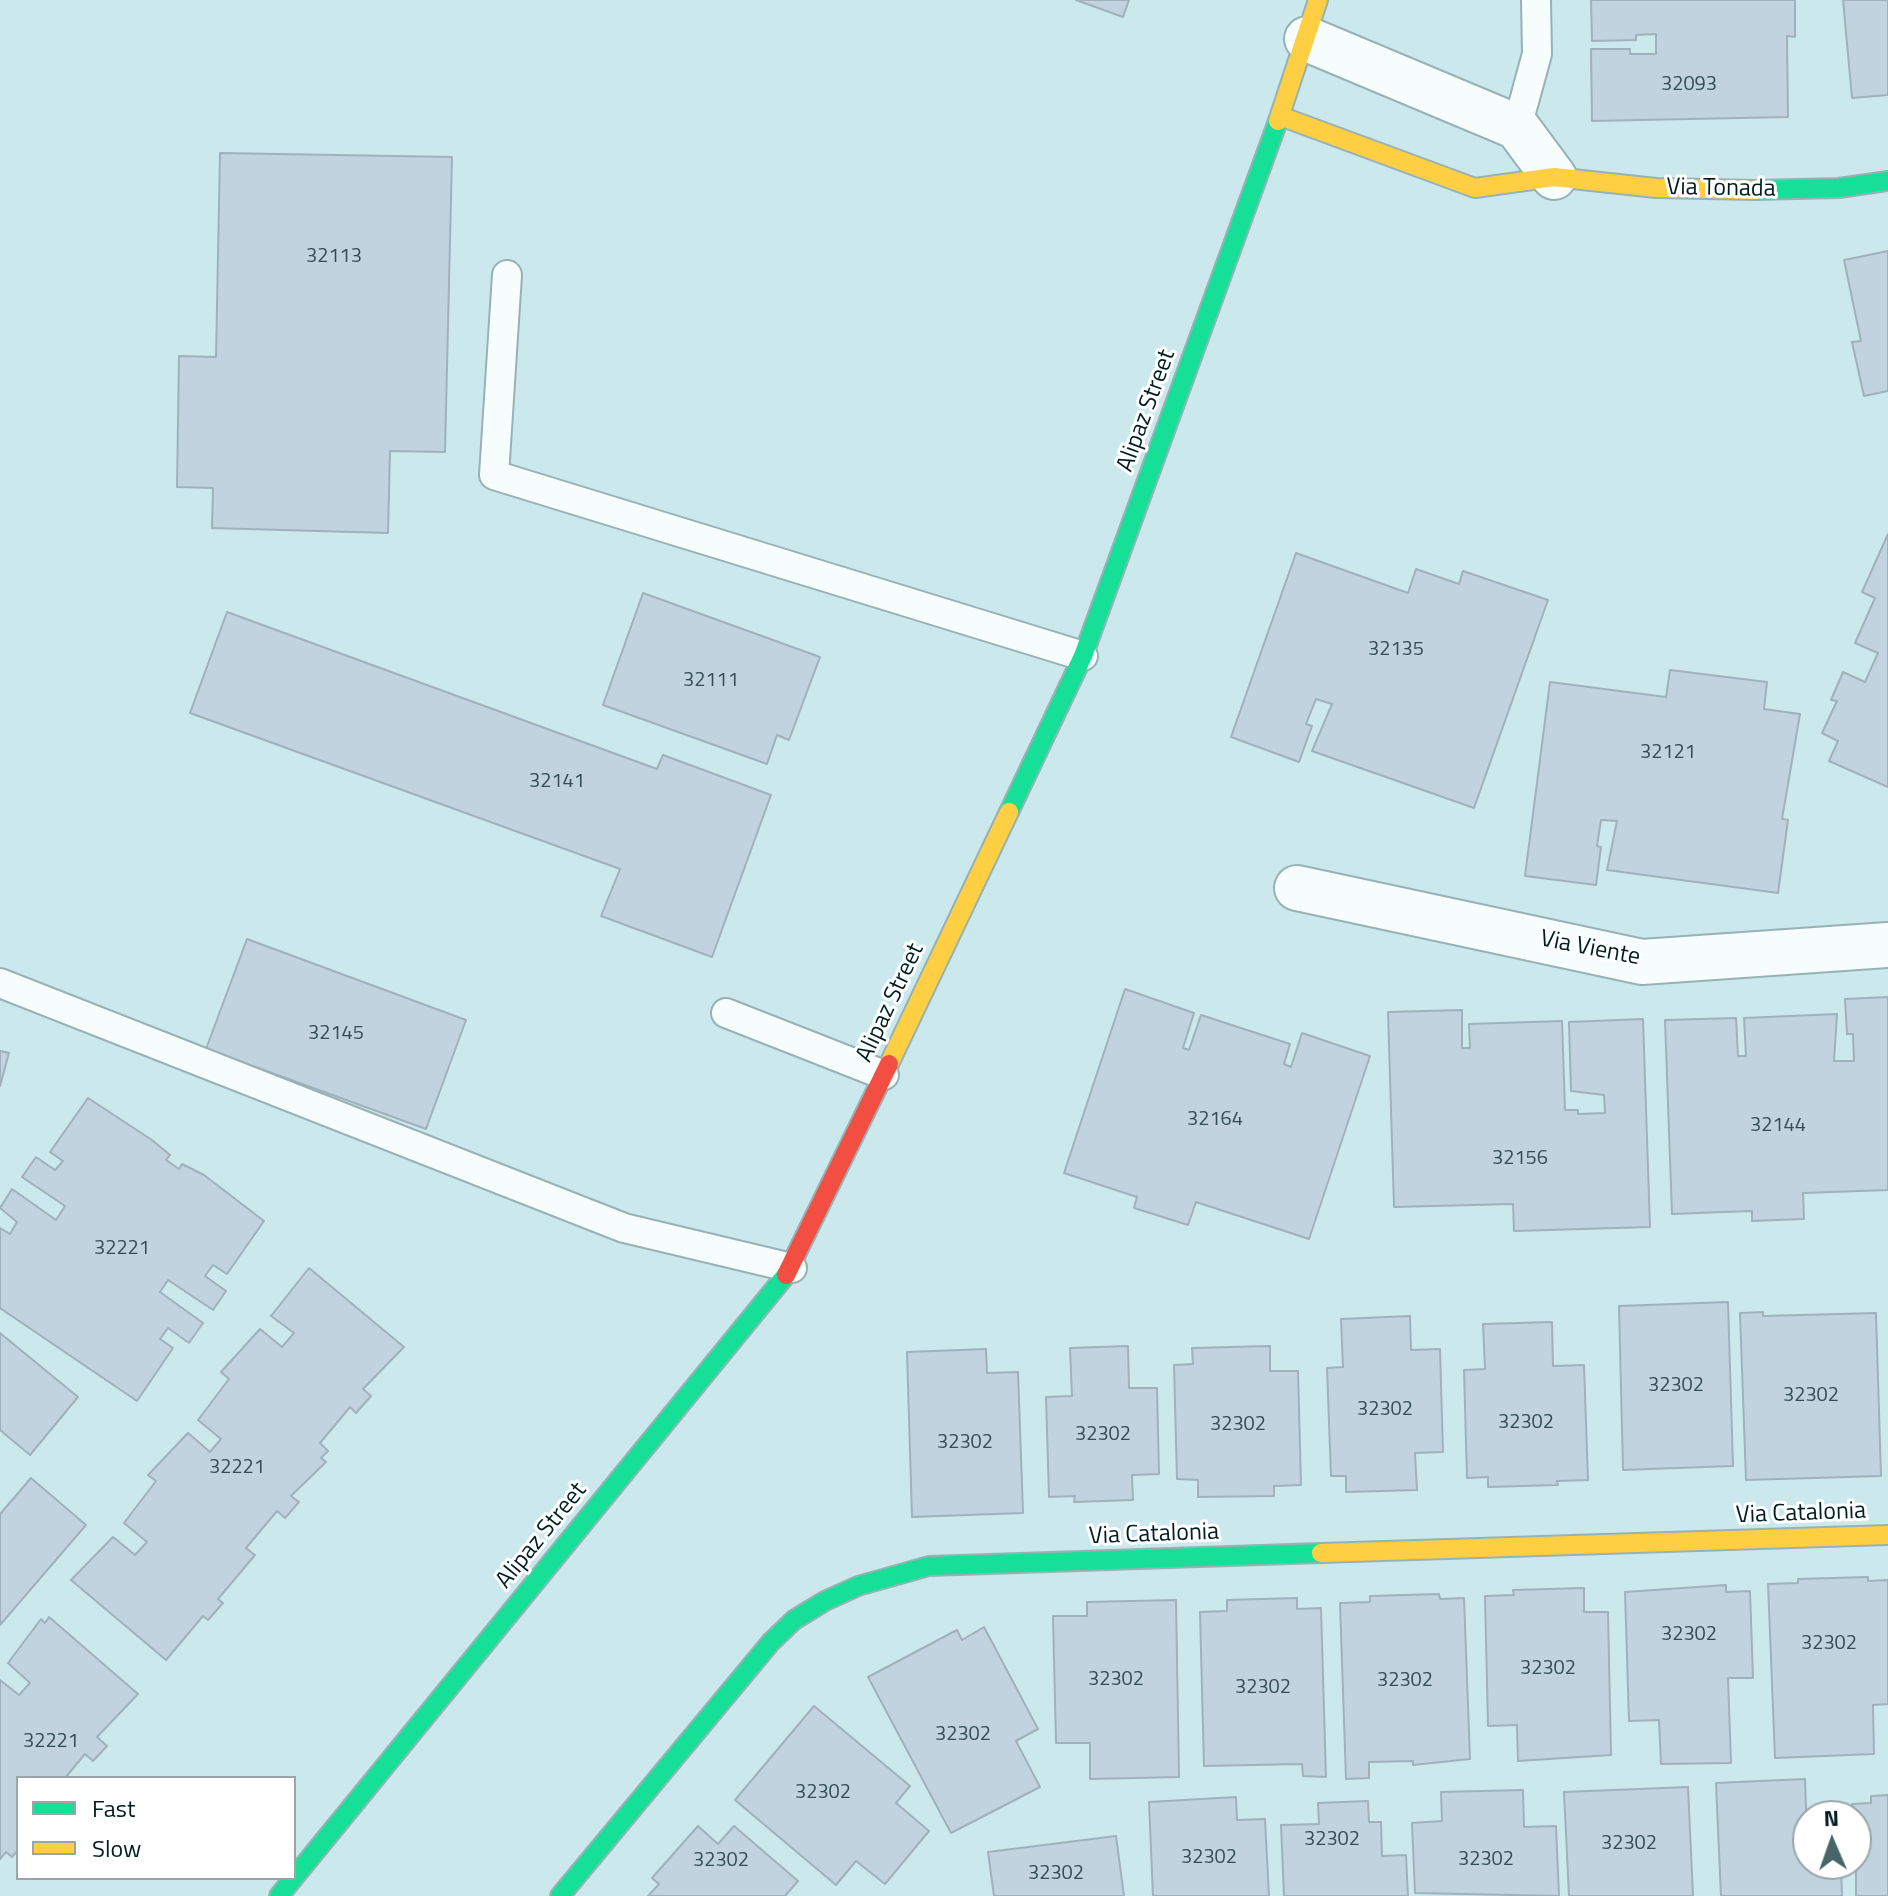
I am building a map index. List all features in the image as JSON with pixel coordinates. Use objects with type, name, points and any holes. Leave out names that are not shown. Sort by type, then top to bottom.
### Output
[{"type":"main road","name":"Alipaz Street","points":[[296,1875],[792,1268],[1083,656],[1280,116],[1312,20]]},
{"type":"main road","name":"Via Tonada","points":[[1280,116],[1475,188],[1554,177],[1656,188],[1769,190],[1839,188],[1888,181]]},
{"type":"main road","name":"Via Catalonia","points":[[560,1896],[758,1656],[794,1620],[838,1595],[879,1579],[929,1566],[1888,1535]]},
{"type":"main road","name":"Alipaz Street","points":[[279,1896],[292,1880]]},
{"type":"street","points":[[1312,20],[1517,127],[1554,177]]},
{"type":"street","name":"Via Viente","points":[[1297,888],[1642,962],[1888,945]]},
{"type":"lane","points":[[1517,127],[1537,54],[1536,0]]},
{"type":"lane","points":[[507,275],[494,475],[1083,656]]},
{"type":"lane","points":[[0,983],[624,1228],[792,1268]]},
{"type":"lane","points":[[726,1013],[884,1075]]},
{"type":"building","points":[[1076,0],[1129,0],[1123,17]]},
{"type":"building","points":[[1591,0],[1795,0],[1795,37],[1787,36],[1788,117],[1592,121],[1591,49],[1630,49],[1630,54],[1656,54],[1656,34],[1636,35],[1636,40],[1592,41]]},
{"type":"building","points":[[1843,0],[1888,0],[1888,95],[1852,98]]},
{"type":"building","points":[[220,153],[452,157],[445,452],[390,451],[388,533],[212,528],[213,488],[177,487],[179,356],[216,357]]},
{"type":"building","points":[[1888,251],[1888,391],[1864,396],[1852,342],[1861,341],[1844,260]]},
{"type":"building","points":[[1888,534],[1888,787],[1829,761],[1838,741],[1822,733],[1837,701],[1831,700],[1843,672],[1865,682],[1878,653],[1855,643],[1875,598],[1862,592]]},
{"type":"building","points":[[1296,553],[1408,593],[1416,569],[1459,584],[1463,571],[1548,600],[1474,808],[1312,751],[1332,704],[1316,699],[1306,724],[1312,726],[1299,762],[1231,737]]},
{"type":"building","points":[[643,593],[820,657],[789,740],[777,735],[767,764],[603,705]]},
{"type":"building","points":[[227,612],[657,769],[663,755],[771,795],[712,957],[601,916],[620,869],[190,713]]},
{"type":"building","points":[[1670,670],[1767,682],[1764,709],[1800,714],[1782,819],[1788,820],[1778,893],[1607,870],[1617,821],[1601,820],[1596,885],[1525,876],[1550,682],[1666,697]]},
{"type":"building","points":[[247,939],[466,1020],[426,1129],[206,1049]]},
{"type":"building","points":[[1125,989],[1194,1013],[1183,1048],[1189,1050],[1201,1015],[1290,1044],[1284,1064],[1291,1067],[1302,1033],[1370,1056],[1309,1239],[1196,1202],[1188,1225],[1134,1208],[1137,1197],[1064,1173]]},
{"type":"building","points":[[1888,997],[1888,1190],[1803,1193],[1804,1219],[1752,1221],[1752,1211],[1672,1214],[1665,1020],[1736,1018],[1738,1056],[1746,1056],[1744,1018],[1837,1014],[1834,1061],[1854,1061],[1853,1034],[1847,1034],[1845,999]]},
{"type":"building","points":[[1462,1010],[1462,1048],[1470,1048],[1469,1024],[1562,1021],[1565,1110],[1578,1110],[1578,1114],[1605,1113],[1604,1095],[1571,1091],[1569,1022],[1643,1019],[1650,1227],[1514,1231],[1513,1204],[1394,1207],[1388,1012]]},
{"type":"building","points":[[0,1051],[9,1053],[0,1086]]},
{"type":"building","points":[[88,1098],[152,1140],[170,1155],[166,1160],[179,1169],[182,1164],[204,1175],[264,1221],[227,1274],[213,1265],[205,1276],[226,1291],[213,1310],[168,1280],[160,1292],[203,1323],[189,1343],[168,1328],[160,1339],[173,1348],[137,1401],[0,1308],[0,1228],[10,1234],[17,1222],[0,1208],[12,1189],[56,1220],[65,1206],[22,1177],[36,1157],[55,1170],[63,1161],[50,1152]]},
{"type":"building","points":[[309,1268],[404,1347],[363,1389],[371,1396],[356,1413],[350,1407],[320,1443],[328,1451],[321,1458],[326,1462],[291,1496],[299,1502],[285,1518],[277,1511],[246,1548],[255,1555],[218,1599],[223,1603],[208,1620],[203,1616],[166,1660],[71,1580],[113,1537],[135,1555],[147,1542],[124,1523],[156,1481],[148,1475],[188,1433],[210,1452],[221,1439],[198,1420],[229,1379],[221,1372],[260,1329],[282,1347],[294,1333],[271,1316]]},
{"type":"building","points":[[1728,1302],[1733,1466],[1623,1470],[1619,1306]]},
{"type":"building","points":[[1763,1312],[1763,1316],[1876,1313],[1881,1476],[1746,1480],[1740,1313]]},
{"type":"building","points":[[1410,1316],[1411,1350],[1440,1349],[1443,1452],[1415,1453],[1417,1490],[1346,1492],[1346,1476],[1331,1476],[1327,1368],[1343,1367],[1341,1319]]},
{"type":"building","points":[[1552,1322],[1553,1366],[1584,1365],[1588,1480],[1557,1481],[1558,1485],[1488,1487],[1488,1477],[1467,1478],[1464,1370],[1485,1369],[1483,1324]]},
{"type":"building","points":[[0,1333],[78,1397],[30,1455],[0,1430]]},
{"type":"building","points":[[1128,1346],[1129,1388],[1157,1388],[1159,1474],[1132,1475],[1133,1500],[1074,1502],[1075,1496],[1049,1497],[1046,1397],[1072,1396],[1070,1348]]},
{"type":"building","points":[[1270,1346],[1270,1371],[1298,1371],[1301,1485],[1274,1486],[1274,1496],[1198,1497],[1198,1480],[1177,1479],[1174,1365],[1193,1364],[1192,1348]]},
{"type":"building","points":[[986,1349],[987,1373],[1018,1372],[1023,1513],[912,1517],[907,1352]]},
{"type":"building","points":[[31,1478],[86,1525],[0,1625],[0,1514]]},
{"type":"building","points":[[1868,1577],[1868,1581],[1888,1580],[1888,1704],[1873,1705],[1874,1754],[1775,1758],[1768,1584],[1798,1583],[1798,1579]]},
{"type":"building","points":[[1726,1585],[1726,1592],[1750,1591],[1753,1678],[1728,1678],[1731,1763],[1661,1764],[1659,1720],[1629,1721],[1625,1592]]},
{"type":"building","points":[[1584,1588],[1584,1612],[1608,1612],[1611,1755],[1518,1761],[1517,1725],[1488,1726],[1485,1596],[1514,1595],[1513,1590]]},
{"type":"building","points":[[1439,1594],[1440,1599],[1464,1598],[1470,1759],[1413,1765],[1413,1761],[1369,1762],[1369,1778],[1346,1779],[1340,1603],[1370,1602],[1370,1596]]},
{"type":"building","points":[[1297,1598],[1297,1609],[1321,1608],[1326,1777],[1303,1776],[1302,1764],[1204,1766],[1200,1612],[1227,1611],[1227,1600]]},
{"type":"building","points":[[1176,1600],[1179,1777],[1090,1779],[1090,1743],[1056,1743],[1053,1616],[1087,1616],[1087,1602]]},
{"type":"building","points":[[49,1617],[138,1694],[97,1737],[107,1746],[93,1761],[85,1754],[67,1776],[16,1776],[16,1852],[12,1857],[6,1852],[0,1859],[0,1680],[19,1695],[30,1683],[8,1663],[41,1619],[45,1623]]},
{"type":"building","points":[[984,1627],[1038,1729],[1016,1741],[1040,1787],[951,1833],[868,1677],[957,1630],[962,1640]]},
{"type":"building","points":[[814,1706],[910,1786],[896,1803],[929,1831],[885,1884],[856,1861],[836,1885],[735,1800]]},
{"type":"building","points":[[1805,1779],[1806,1800],[1792,1800],[1792,1880],[1842,1880],[1842,1896],[1721,1896],[1716,1783]]},
{"type":"building","points":[[1688,1787],[1693,1896],[1569,1896],[1564,1792]]},
{"type":"building","points":[[1523,1790],[1524,1827],[1556,1826],[1559,1896],[1415,1893],[1412,1823],[1442,1821],[1441,1792]]},
{"type":"building","points":[[1888,1795],[1888,1896],[1856,1896],[1856,1880],[1872,1880],[1871,1796]]},
{"type":"building","points":[[1236,1797],[1237,1820],[1265,1819],[1269,1896],[1153,1896],[1149,1802]]},
{"type":"building","points":[[1368,1801],[1369,1822],[1381,1822],[1382,1856],[1406,1855],[1408,1896],[1284,1896],[1281,1825],[1319,1824],[1318,1803]]},
{"type":"building","points":[[698,1826],[718,1844],[734,1826],[798,1881],[785,1896],[648,1896],[659,1884],[652,1878]]},
{"type":"building","points":[[1116,1836],[1124,1896],[994,1896],[988,1852]]},
{"type":"traffic: fast","points":[[1009,812],[1083,656],[1278,121]]},
{"type":"traffic: fast","points":[[1755,190],[1839,188],[1888,181]]},
{"type":"traffic: fast","points":[[296,1875],[786,1275]]},
{"type":"traffic: fast","points":[[560,1896],[771,1642],[794,1620],[858,1586],[929,1566],[1321,1553]]},
{"type":"traffic: fast","points":[[279,1896],[292,1880]]},
{"type":"traffic: slow","points":[[1278,121],[1318,0]]},
{"type":"traffic: slow","points":[[1280,116],[1475,188],[1554,177],[1656,188],[1755,190]]},
{"type":"traffic: slow","points":[[889,1064],[1009,812]]},
{"type":"traffic: slow","points":[[1321,1553],[1888,1535]]},
{"type":"traffic: jam","points":[[786,1275],[889,1064]]}]
